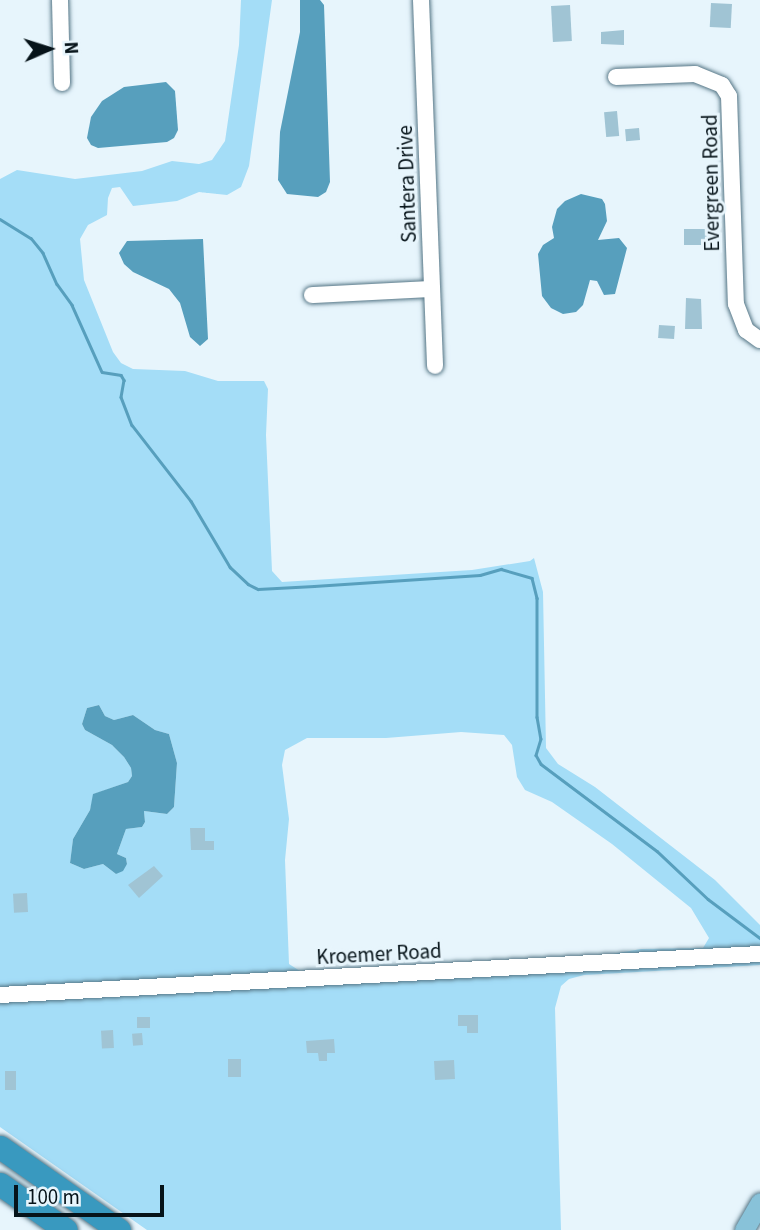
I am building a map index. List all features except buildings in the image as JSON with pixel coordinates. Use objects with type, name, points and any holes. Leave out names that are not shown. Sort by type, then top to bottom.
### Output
[{"type":"highway","points":[[0,1147],[119,1230]]},
{"type":"highway","points":[[0,1184],[66,1230]]},
{"type":"main road","points":[[744,1230],[760,1202]]},
{"type":"street","points":[[60,0],[62,83]]},
{"type":"street","name":"Santera Drive","points":[[421,0],[435,366]]},
{"type":"street","name":"Evergreen Road","points":[[616,77],[695,74],[722,85],[729,96],[736,304],[746,330],[760,340]]},
{"type":"street","points":[[312,295],[432,289]]},
{"type":"street","name":"Kroemer Road","points":[[0,995],[760,954]]},
{"type":"shaded area","points":[[241,0],[272,0],[249,166],[241,187],[227,195],[199,192],[177,201],[133,206],[120,187],[112,188],[108,198],[107,215],[88,225],[80,239],[84,280],[113,352],[121,363],[133,369],[185,371],[218,381],[264,381],[268,389],[266,435],[272,571],[282,582],[472,570],[530,561],[534,558],[543,592],[546,748],[558,764],[595,787],[715,880],[760,925],[760,949],[583,959],[641,949],[703,948],[709,938],[691,908],[612,844],[552,802],[525,790],[517,777],[512,745],[504,735],[461,732],[386,738],[307,738],[285,750],[282,765],[289,819],[285,860],[289,964],[300,971],[376,971],[271,977],[250,973],[218,982],[187,980],[173,991],[760,960],[760,965],[584,975],[569,979],[561,986],[555,1008],[561,1230],[147,1230],[0,1127],[0,1000],[26,998],[19,990],[0,991],[0,179],[17,170],[75,179],[142,171],[172,161],[199,164],[212,160],[225,141],[239,45]],"holes":[[[99,705],[105,716],[114,720],[133,715],[155,730],[169,734],[177,763],[174,807],[167,814],[144,811],[145,822],[142,827],[126,829],[117,854],[126,858],[127,864],[116,874],[103,864],[84,869],[70,863],[73,839],[90,810],[94,794],[128,782],[132,776],[131,768],[124,757],[112,745],[85,730],[82,724],[87,708]],[[118,986],[133,992],[141,989],[162,992],[101,995]],[[60,989],[76,989],[92,996],[55,998]]]},
{"type":"shaded area","points":[[300,0],[320,0],[324,5],[330,182],[326,192],[318,197],[287,194],[278,180],[280,132],[300,32]]},
{"type":"shaded area","points":[[166,82],[175,91],[178,130],[174,138],[167,142],[98,148],[91,145],[87,138],[91,117],[102,101],[124,87]]},
{"type":"shaded area","points":[[581,194],[602,199],[605,204],[607,221],[598,240],[619,238],[627,248],[615,294],[604,295],[597,281],[590,280],[583,305],[576,312],[563,314],[551,308],[542,296],[538,254],[543,245],[554,238],[552,227],[557,209],[565,201]]},
{"type":"shaded area","points":[[203,239],[208,339],[200,346],[190,337],[180,303],[169,289],[133,272],[124,264],[119,253],[127,241]]},
{"type":"shaded area","points":[[99,705],[105,716],[114,720],[133,715],[155,730],[169,734],[177,763],[174,807],[167,814],[144,811],[145,822],[142,827],[126,829],[117,854],[126,858],[127,864],[123,871],[116,874],[103,864],[84,869],[70,863],[73,839],[90,810],[93,794],[128,782],[132,776],[131,768],[124,757],[112,745],[85,730],[82,724],[87,708]]},
{"type":"waterway","points":[[0,219],[31,238],[43,253],[57,284],[72,305],[102,372],[121,375],[124,380],[121,397],[132,425],[191,501],[230,567],[248,584],[258,589],[314,586],[480,575],[501,569],[532,578],[537,598],[537,717],[541,739],[536,755],[541,764],[657,851],[708,899],[760,938]]}]
